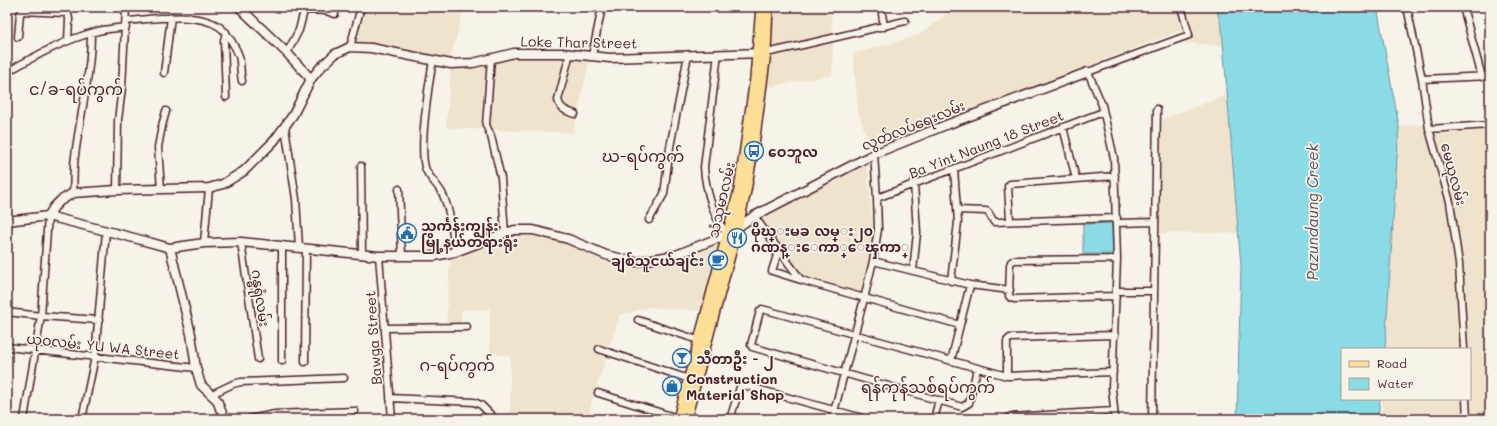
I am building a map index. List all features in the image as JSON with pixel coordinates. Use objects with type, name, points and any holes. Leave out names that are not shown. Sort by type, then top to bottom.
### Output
[{"type":"main road","name":"သံသုမာလမ်း","points":[[703,341],[738,226],[754,145],[762,53],[761,7]]},
{"type":"main road","name":"သံသုမာလမ်း","points":[[681,419],[703,341],[741,183],[768,7]]},
{"type":"street","points":[[117,190],[118,120],[122,88],[126,7]]},
{"type":"street","points":[[239,7],[287,53],[311,80]]},
{"type":"street","points":[[24,419],[41,316],[48,216],[54,207],[60,201],[73,193],[117,190],[209,188],[223,184],[244,171],[274,141],[285,127],[311,80],[320,68],[335,54],[350,47],[361,7]]},
{"type":"street","points":[[592,56],[602,7]]},
{"type":"street","points":[[881,7],[884,26]]},
{"type":"street","points":[[1115,419],[1112,388],[1117,259],[1114,158],[1103,112],[1088,72],[1189,34],[1182,7]]},
{"type":"street","name":"မေယုလမ်း","points":[[1406,7],[1422,79],[1429,129],[1450,202],[1459,264],[1464,348]]},
{"type":"street","points":[[1463,7],[1482,77]]},
{"type":"street","points":[[287,53],[299,30],[305,8],[335,14]]},
{"type":"street","points":[[18,37],[21,12],[61,12],[69,15],[68,42]]},
{"type":"street","points":[[164,72],[171,17]]},
{"type":"street","points":[[7,72],[34,57],[91,33],[126,24],[171,17],[188,18],[207,22],[218,26],[226,32],[239,56],[242,81]]},
{"type":"street","points":[[762,53],[794,48],[905,21]]},
{"type":"street","points":[[226,32],[224,40],[226,96]]},
{"type":"street","points":[[73,193],[75,157],[91,46],[91,33]]},
{"type":"street","name":"Loke Thar Street","points":[[350,47],[371,48],[451,64],[491,59],[514,53],[570,53],[610,58],[762,53]]},
{"type":"street","points":[[570,53],[558,100],[559,106],[564,110],[575,114]]},
{"type":"street","points":[[718,54],[706,144],[705,175],[706,186],[721,227],[728,234]]},
{"type":"street","points":[[649,220],[664,194],[670,147],[688,55]]},
{"type":"street","points":[[491,59],[486,125],[492,136],[501,178],[504,232]]},
{"type":"street","points":[[434,60],[430,81],[423,145],[424,161],[426,169],[443,194],[448,208],[455,252]]},
{"type":"street","name":"လွတ်လပ်ရေးလမ်း","points":[[170,248],[204,243],[241,242],[303,247],[362,255],[434,256],[455,252],[504,232],[515,230],[534,230],[568,239],[606,255],[636,262],[676,254],[728,234],[754,216],[874,154],[946,125],[1088,72]]},
{"type":"street","points":[[1422,79],[1490,76]]},
{"type":"street","points":[[1152,419],[1157,109]]},
{"type":"street","points":[[161,189],[158,146],[166,111]]},
{"type":"street","name":"Ba Yint Naung 18 Street","points":[[877,198],[1103,112]]},
{"type":"street","points":[[1429,129],[1490,125]]},
{"type":"street","points":[[285,127],[303,247],[305,362]]},
{"type":"street","points":[[1063,127],[1076,179]]},
{"type":"street","points":[[832,419],[873,261],[878,229],[874,154]]},
{"type":"street","points":[[361,166],[362,255]]},
{"type":"street","points":[[951,281],[958,222],[954,169]]},
{"type":"street","points":[[1010,221],[1008,186],[1010,184],[1115,176]]},
{"type":"street","points":[[913,271],[917,233],[914,184]]},
{"type":"street","points":[[204,243],[209,188]]},
{"type":"street","points":[[399,189],[402,256]]},
{"type":"street","points":[[957,210],[986,211],[994,222],[1117,220],[1155,222]]},
{"type":"street","points":[[7,221],[48,216],[170,248],[201,385],[218,400],[224,419]]},
{"type":"street","points":[[754,216],[801,280]]},
{"type":"street","points":[[82,419],[95,357],[106,231]]},
{"type":"street","name":"ဂန္ဓရုံလမ်း","points":[[241,242],[258,359]]},
{"type":"street","points":[[282,246],[282,361]]},
{"type":"street","points":[[779,249],[772,271],[864,299],[960,325]]},
{"type":"street","name":"Bawga Street","points":[[379,256],[392,419]]},
{"type":"street","points":[[1117,259],[1014,260],[1011,262],[1010,298],[1154,291]]},
{"type":"street","points":[[873,261],[951,281],[1010,290]]},
{"type":"street","points":[[951,361],[970,285]]},
{"type":"street","points":[[977,369],[969,403],[965,406],[960,406],[751,346],[760,311],[762,309],[1007,376],[1113,372]]},
{"type":"street","points":[[7,312],[98,320]]},
{"type":"street","points":[[638,320],[703,341]]},
{"type":"street","points":[[384,328],[467,327]]},
{"type":"street","points":[[1007,376],[1008,339],[1115,335]]},
{"type":"street","name":"ယုဝလမ်း YU WA Street","points":[[7,347],[196,368]]},
{"type":"street","points":[[599,348],[693,380]]},
{"type":"street","points":[[212,394],[241,382],[344,378]]},
{"type":"street","points":[[731,419],[741,386],[866,419]]},
{"type":"street","points":[[598,393],[681,419]]},
{"type":"street","points":[[390,398],[474,402],[480,405],[495,419]]},
{"type":"street","points":[[934,419],[939,400]]},
{"type":"street","points":[[1466,400],[1467,419]]},
{"type":"street","points":[[249,419],[275,414],[355,411]]},
{"type":"street","points":[[1007,418],[1009,416],[1114,411]]},
{"type":"shaded area","points":[[367,7],[461,7],[462,16],[450,60],[371,44],[356,43]]},
{"type":"shaded area","points":[[772,7],[831,7],[833,41],[832,75],[768,87],[773,36]]},
{"type":"shaded area","points":[[955,7],[1216,7],[1222,29],[1223,46],[1185,43],[1180,31],[871,148],[858,112],[853,54],[919,35]]},
{"type":"shaded area","points":[[516,56],[562,56],[590,58],[573,133],[446,128],[451,67],[463,68]]},
{"type":"shaded area","points":[[1227,95],[1238,233],[1159,233],[1162,119]]},
{"type":"shaded area","points":[[1490,122],[1490,419],[1381,419],[1382,400],[1471,400],[1471,348],[1385,348],[1399,126]]},
{"type":"shaded area","points":[[867,165],[873,229],[870,260],[863,294],[804,277],[759,217]]},
{"type":"shaded area","points":[[533,236],[567,244],[604,261],[640,268],[677,261],[721,240],[701,311],[651,307],[620,315],[591,404],[589,419],[510,419],[510,356],[490,353],[490,309],[461,310],[461,326],[446,326],[450,260],[513,237]]},
{"type":"water","name":"Pazundaung Creek","points":[[1216,7],[1377,7],[1399,126],[1385,348],[1341,348],[1341,400],[1380,400],[1378,419],[1237,419],[1241,266],[1222,29]]},
{"type":"water","points":[[1113,223],[1114,254],[1083,254],[1083,224]]},
{"type":"place","name":"ဝေဘူလ","points":[[754,151]]},
{"type":"place","name":"သင်္ကန်းကျွန်း မြို့နယ်တရားရုံး","points":[[407,233]]},
{"type":"place","name":"မိုဃ္းမခ လမ္း၂၀ ဂဏန္းေကာ္ေၾကာ္","points":[[737,238]]},
{"type":"place","name":"ချစ်သူငယ်ချင်း","points":[[718,260]]},
{"type":"place","name":"သီတာဦး - ၂","points":[[682,358]]},
{"type":"place","name":"Construction Material Shop","points":[[672,386]]},
{"type":"district","name":"င/ခ-ရပ်ကွက်","points":[[76,88]]},
{"type":"district","name":"ဃ-ရပ်ကွက်","points":[[643,155]]},
{"type":"district","name":"ဂ-ရပ်ကွက်","points":[[457,364]]},
{"type":"district","name":"ရန်ကုန်သစ်ရပ်ကွက်","points":[[928,386]]}]
